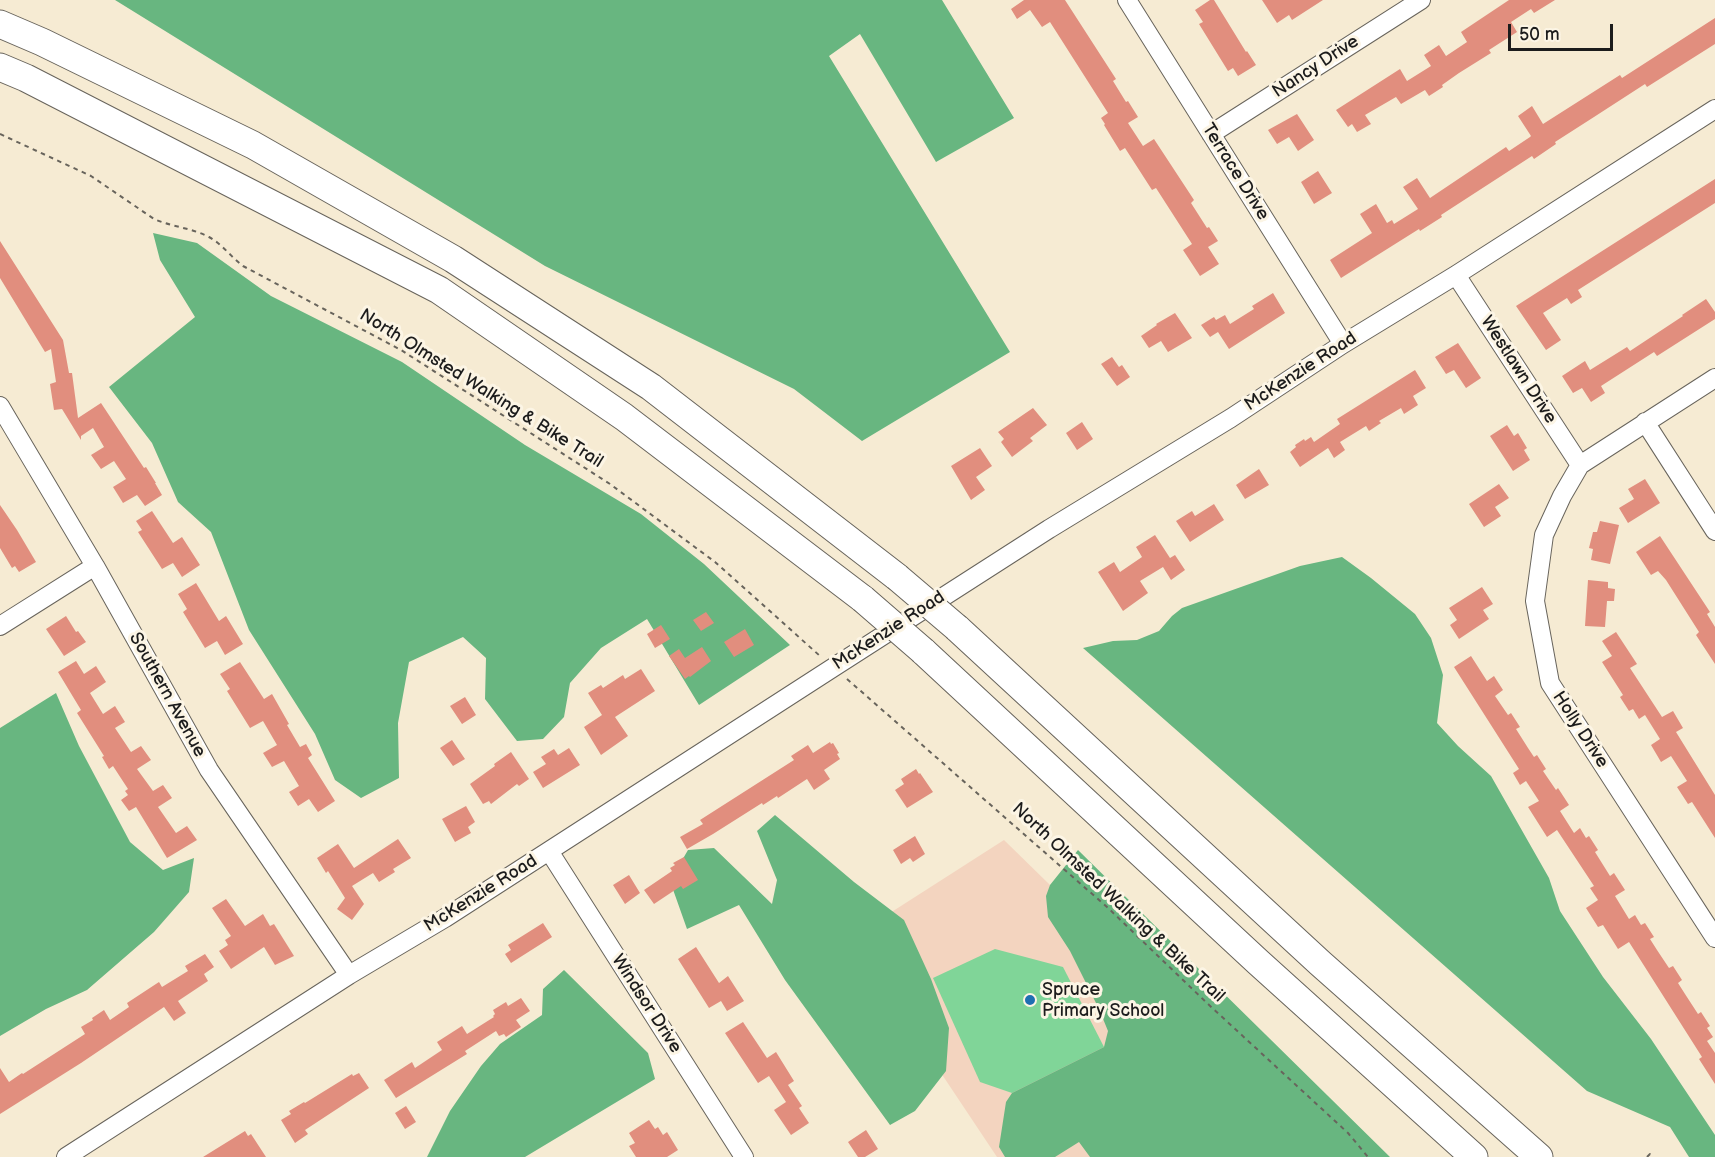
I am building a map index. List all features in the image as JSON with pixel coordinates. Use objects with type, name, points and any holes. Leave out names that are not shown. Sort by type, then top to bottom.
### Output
[{"type":"highway","points":[[0,24],[42,42],[253,145],[453,259],[651,387],[897,577],[957,628],[1320,963],[1539,1157]]},
{"type":"highway","points":[[0,67],[26,78],[439,290],[624,417],[863,599],[923,651],[1290,991],[1474,1157]]},
{"type":"street","name":"Terrace Drive","points":[[1126,0],[1343,344]]},
{"type":"street","name":"Nancy Drive","points":[[1211,134],[1421,0]]},
{"type":"street","name":"McKenzie Road","points":[[66,1157],[349,975],[445,918],[1049,529],[1231,418],[1343,344],[1456,275],[1715,109]]},
{"type":"street","name":"Westlawn Drive","points":[[1456,275],[1580,465]]},
{"type":"street","points":[[1580,465],[1715,378]]},
{"type":"street","name":"Southern Avenue","points":[[0,406],[95,566],[209,770],[349,975]]},
{"type":"street","points":[[1645,422],[1715,531]]},
{"type":"street","name":"Holly Drive","points":[[1580,465],[1562,496],[1544,535],[1535,601],[1550,683],[1715,938]]},
{"type":"street","points":[[0,626],[95,566]]},
{"type":"street","name":"Windsor Drive","points":[[549,851],[744,1157]]},
{"type":"path","name":"North Olmsted Walking & Bike Trail","points":[[0,134],[85,173],[154,219],[208,236],[243,266],[401,350],[494,409],[610,484],[702,551],[826,661]]},
{"type":"path","name":"North Olmsted Walking & Bike Trail","points":[[843,674],[1107,907],[1216,1012],[1348,1133],[1368,1157]]},
{"type":"path","points":[[1647,1157],[1650,1154],[1653,1157]]},
{"type":"shaded area","name":"Spruce Primary School","points":[[1004,840],[1230,1061],[1314,1157],[997,1157],[851,938]]},
{"type":"green space","points":[[115,0],[942,0],[1014,118],[936,162],[860,34],[829,56],[1010,352],[862,441],[794,389],[545,266]]},
{"type":"green space","points":[[153,233],[197,243],[271,296],[402,362],[525,445],[641,514],[704,564],[790,645],[699,705],[647,619],[601,648],[570,683],[564,717],[543,739],[517,741],[485,699],[486,658],[463,637],[409,662],[398,723],[399,778],[361,798],[335,780],[315,734],[249,630],[211,532],[178,502],[152,443],[109,387],[195,317],[160,260]]},
{"type":"green space","points":[[1342,557],[1415,614],[1431,638],[1443,675],[1437,723],[1491,776],[1549,878],[1560,911],[1603,977],[1651,1039],[1715,1135],[1715,1157],[1689,1157],[1670,1127],[1587,1091],[1083,648],[1113,641],[1137,640],[1159,631],[1182,608],[1300,566]]},
{"type":"green space","points":[[56,693],[79,746],[130,842],[163,870],[194,858],[189,892],[154,932],[87,990],[46,1009],[0,1036],[0,728]]},
{"type":"green space","points":[[775,815],[854,882],[904,920],[931,979],[949,1028],[946,1071],[915,1111],[890,1125],[785,980],[739,905],[687,929],[670,881],[688,850],[714,848],[772,904],[777,880],[757,831]]},
{"type":"green space","points":[[1078,850],[1390,1157],[1090,1157],[1079,1142],[1055,1157],[1005,1157],[999,1147],[1006,1102],[1012,1093],[1104,1047],[1108,1031],[1070,951],[1048,917],[1046,896],[1050,885]]},
{"type":"green space","points":[[995,949],[1063,967],[1104,1047],[1012,1093],[980,1082],[933,978]]},
{"type":"green space","points":[[564,970],[648,1053],[655,1079],[525,1157],[427,1157],[450,1111],[481,1066],[500,1044],[542,1015],[543,989]]},
{"type":"building","points":[[1024,0],[1065,0],[1116,79],[1113,81],[1126,102],[1128,101],[1138,117],[1128,123],[1143,146],[1154,139],[1194,200],[1191,203],[1218,241],[1208,247],[1219,264],[1200,276],[1183,250],[1192,244],[1156,188],[1152,190],[1125,148],[1120,151],[1101,118],[1108,113],[1050,22],[1042,27],[1030,10],[1017,19],[1011,9]]},
{"type":"building","points":[[1210,0],[1214,0],[1256,65],[1238,76],[1233,68],[1228,71],[1199,24],[1203,22],[1195,10]]},
{"type":"building","points":[[1262,0],[1323,0],[1292,20],[1289,15],[1277,23]]},
{"type":"building","points":[[1509,0],[1555,0],[1534,13],[1531,9],[1511,22],[1517,32],[1489,50],[1491,53],[1459,73],[1429,96],[1425,90],[1401,104],[1396,97],[1365,115],[1371,124],[1357,132],[1352,124],[1348,127],[1336,110],[1400,69],[1407,81],[1431,66],[1424,55],[1439,45],[1446,56],[1467,42],[1461,32]]},
{"type":"building","points":[[1715,18],[1715,44],[1647,87],[1645,84],[1555,142],[1556,144],[1534,159],[1532,156],[1441,215],[1442,217],[1341,278],[1330,260],[1372,233],[1360,214],[1376,204],[1387,223],[1392,220],[1394,224],[1418,209],[1403,187],[1417,178],[1430,198],[1506,147],[1509,151],[1530,137],[1518,116],[1532,106],[1543,124],[1620,75],[1622,78]]},
{"type":"building","points":[[1297,114],[1314,140],[1298,151],[1289,137],[1277,144],[1268,130]]},
{"type":"building","points":[[1318,171],[1332,193],[1314,204],[1301,182]]},
{"type":"building","points":[[1715,179],[1715,203],[1578,290],[1582,297],[1571,304],[1567,298],[1543,313],[1561,340],[1546,350],[1516,306]]},
{"type":"building","points":[[0,241],[63,340],[69,373],[72,373],[78,418],[101,403],[156,483],[162,495],[145,506],[137,495],[123,503],[113,487],[126,479],[114,461],[101,469],[91,455],[104,447],[93,428],[81,436],[81,440],[62,409],[54,410],[50,384],[56,382],[51,349],[45,352],[0,278]]},
{"type":"building","points":[[1273,293],[1285,313],[1229,349],[1218,332],[1210,337],[1201,325],[1214,317],[1216,320],[1225,315],[1230,324],[1254,309],[1252,306]]},
{"type":"building","points":[[1706,299],[1715,312],[1715,319],[1657,356],[1654,352],[1601,386],[1605,393],[1591,402],[1582,388],[1573,393],[1562,376],[1585,361],[1590,370],[1627,347],[1630,351]]},
{"type":"building","points":[[1175,313],[1192,338],[1168,352],[1161,341],[1149,348],[1141,336]]},
{"type":"building","points":[[1458,343],[1481,378],[1466,388],[1454,370],[1446,374],[1435,357]]},
{"type":"building","points":[[1112,357],[1119,367],[1122,365],[1130,377],[1117,386],[1101,364]]},
{"type":"building","points":[[1415,370],[1426,388],[1413,396],[1418,405],[1404,414],[1401,408],[1379,421],[1381,423],[1369,431],[1366,426],[1340,442],[1345,450],[1334,458],[1328,448],[1300,467],[1290,452],[1296,447],[1295,445],[1311,437],[1314,442],[1340,424],[1337,419]]},
{"type":"building","points":[[1033,408],[1047,425],[1030,438],[1033,441],[1012,457],[1001,442],[1004,439],[998,432]]},
{"type":"building","points":[[1082,422],[1093,439],[1077,450],[1066,433]]},
{"type":"building","points":[[1507,425],[1514,436],[1518,433],[1527,448],[1524,450],[1530,460],[1513,471],[1490,436]]},
{"type":"building","points":[[980,448],[992,466],[976,477],[985,490],[971,500],[951,466]]},
{"type":"building","points":[[1259,469],[1269,485],[1245,499],[1236,485]]},
{"type":"building","points":[[1645,479],[1660,503],[1628,523],[1619,508],[1634,499],[1628,489]]},
{"type":"building","points":[[1499,484],[1509,498],[1495,507],[1501,516],[1484,527],[1469,504]]},
{"type":"building","points":[[1214,504],[1224,520],[1190,542],[1176,521],[1192,511],[1195,516]]},
{"type":"building","points":[[0,505],[36,562],[19,572],[15,566],[12,568],[0,548]]},
{"type":"building","points":[[152,511],[173,543],[182,537],[200,565],[182,577],[173,563],[162,569],[138,532],[142,530],[136,521]]},
{"type":"building","points":[[1600,521],[1619,525],[1610,564],[1591,560],[1593,549],[1589,548],[1593,532],[1597,532]]},
{"type":"building","points":[[1155,535],[1170,558],[1175,555],[1185,570],[1171,580],[1163,567],[1140,581],[1148,593],[1123,611],[1098,572],[1114,562],[1120,572],[1142,557],[1136,547]]},
{"type":"building","points":[[1660,536],[1710,612],[1707,614],[1715,627],[1715,664],[1696,635],[1699,632],[1666,580],[1658,571],[1651,575],[1636,552]]},
{"type":"building","points":[[1588,580],[1608,582],[1608,588],[1615,589],[1614,601],[1607,601],[1605,627],[1585,626]]},
{"type":"building","points":[[196,583],[219,621],[226,616],[243,644],[225,655],[217,641],[205,648],[183,612],[187,609],[178,594]]},
{"type":"building","points":[[1482,587],[1493,604],[1483,610],[1489,619],[1459,639],[1450,625],[1457,620],[1449,608]]},
{"type":"building","points":[[706,612],[714,623],[701,631],[693,620]]},
{"type":"building","points":[[66,616],[76,632],[78,631],[86,642],[64,656],[46,629]]},
{"type":"building","points":[[661,625],[670,639],[655,648],[647,634]]},
{"type":"building","points":[[745,629],[754,645],[734,657],[724,642]]},
{"type":"building","points":[[1616,632],[1637,664],[1630,668],[1662,717],[1673,711],[1683,728],[1676,732],[1715,795],[1715,838],[1692,802],[1688,804],[1677,787],[1687,781],[1671,756],[1661,762],[1651,745],[1660,739],[1645,715],[1639,719],[1633,709],[1629,711],[1620,697],[1623,695],[1602,662],[1612,656],[1602,641]]},
{"type":"building","points":[[702,647],[711,661],[685,679],[669,656],[679,649],[685,658]]},
{"type":"building","points":[[1471,656],[1487,681],[1494,676],[1503,690],[1495,696],[1508,715],[1511,713],[1520,727],[1516,729],[1534,757],[1537,755],[1546,769],[1543,771],[1569,805],[1560,811],[1574,833],[1580,828],[1586,838],[1589,836],[1598,850],[1595,852],[1610,876],[1614,873],[1625,890],[1615,896],[1629,919],[1635,915],[1641,925],[1645,923],[1654,937],[1650,939],[1669,968],[1673,966],[1682,980],[1678,983],[1698,1014],[1701,1012],[1710,1026],[1707,1028],[1713,1037],[1707,1041],[1715,1053],[1715,1084],[1699,1059],[1702,1057],[1629,942],[1618,949],[1603,925],[1598,927],[1586,908],[1598,900],[1590,888],[1594,886],[1557,830],[1547,837],[1528,807],[1539,801],[1526,781],[1520,785],[1513,773],[1519,769],[1454,667]]},
{"type":"building","points":[[76,661],[84,674],[96,666],[106,682],[90,693],[103,714],[115,706],[125,722],[115,728],[131,752],[141,746],[151,760],[137,769],[153,791],[163,785],[172,798],[158,807],[176,833],[187,826],[197,840],[167,858],[136,807],[129,811],[121,800],[128,795],[125,791],[128,789],[113,766],[109,769],[102,757],[104,756],[77,713],[81,710],[58,672]]},
{"type":"building","points":[[240,662],[264,699],[272,694],[300,747],[306,744],[312,755],[308,758],[335,801],[318,812],[309,799],[298,806],[289,792],[299,786],[284,761],[272,767],[263,753],[277,745],[263,721],[250,728],[227,691],[230,689],[220,674]]},
{"type":"building","points":[[641,669],[655,691],[615,717],[628,736],[601,755],[584,727],[602,715],[588,693],[601,685],[603,688],[623,675],[625,679]]},
{"type":"building","points":[[465,697],[476,715],[462,724],[450,706]]},
{"type":"building","points":[[452,740],[465,759],[453,766],[440,748]]},
{"type":"building","points":[[830,742],[839,753],[837,754],[840,759],[824,770],[830,779],[814,790],[807,779],[778,798],[777,796],[763,805],[762,803],[687,849],[680,837],[703,824],[700,820],[794,760],[791,756],[808,745],[813,753]]},
{"type":"building","points":[[569,748],[580,765],[543,788],[533,772],[546,764],[541,757],[554,749],[558,755]]},
{"type":"building","points":[[511,752],[529,779],[519,786],[517,784],[491,804],[489,801],[483,804],[470,784]]},
{"type":"building","points":[[916,769],[933,792],[907,808],[895,790],[904,784],[901,779]]},
{"type":"building","points":[[466,806],[475,822],[468,827],[471,833],[455,842],[442,819]]},
{"type":"building","points":[[915,836],[925,854],[913,862],[910,858],[901,864],[893,850]]},
{"type":"building","points":[[398,839],[411,858],[393,869],[395,872],[379,882],[373,873],[352,886],[364,904],[352,920],[337,909],[345,898],[317,858],[338,844],[354,868]]},
{"type":"building","points":[[684,857],[698,880],[683,889],[681,886],[654,904],[644,890],[672,871],[670,868],[675,865],[673,863]]},
{"type":"building","points":[[629,875],[640,893],[625,904],[613,885]]},
{"type":"building","points":[[226,899],[245,926],[263,914],[270,926],[274,924],[294,956],[275,965],[264,947],[231,969],[219,951],[228,945],[225,940],[231,936],[212,908]]},
{"type":"building","points":[[543,923],[552,937],[511,963],[505,954],[511,950],[508,945]]},
{"type":"building","points":[[696,947],[719,983],[728,976],[744,1001],[727,1011],[721,1001],[709,1008],[678,959]]},
{"type":"building","points":[[205,954],[214,967],[204,974],[208,981],[178,1001],[186,1013],[174,1021],[164,1007],[0,1114],[0,1068],[9,1082],[85,1034],[81,1027],[104,1010],[110,1020],[129,1007],[127,1003],[159,982],[162,987],[188,971],[185,966]]},
{"type":"building","points":[[521,998],[530,1011],[516,1020],[521,1027],[506,1037],[504,1034],[499,1036],[496,1031],[465,1051],[467,1054],[396,1098],[384,1080],[412,1062],[415,1068],[442,1050],[437,1042],[462,1026],[467,1034],[494,1017],[493,1010],[506,1002],[508,1006]]},
{"type":"building","points":[[743,1022],[767,1058],[776,1052],[794,1081],[788,1085],[802,1106],[799,1108],[809,1123],[791,1135],[774,1110],[786,1102],[769,1076],[758,1083],[725,1033]]},
{"type":"building","points":[[359,1073],[369,1088],[305,1130],[308,1134],[295,1143],[281,1120],[291,1114],[289,1111],[352,1074],[353,1076]]},
{"type":"building","points":[[406,1106],[416,1122],[405,1129],[395,1113]]},
{"type":"building","points":[[649,1120],[655,1129],[658,1127],[663,1135],[667,1132],[678,1150],[667,1157],[636,1157],[629,1146],[635,1143],[629,1133]]},
{"type":"building","points":[[866,1130],[878,1149],[865,1157],[858,1157],[848,1142]]},
{"type":"building","points":[[245,1131],[248,1136],[251,1134],[266,1157],[203,1157]]},
{"type":"place","name":"Spruce Primary School","points":[[1030,1000]]}]
